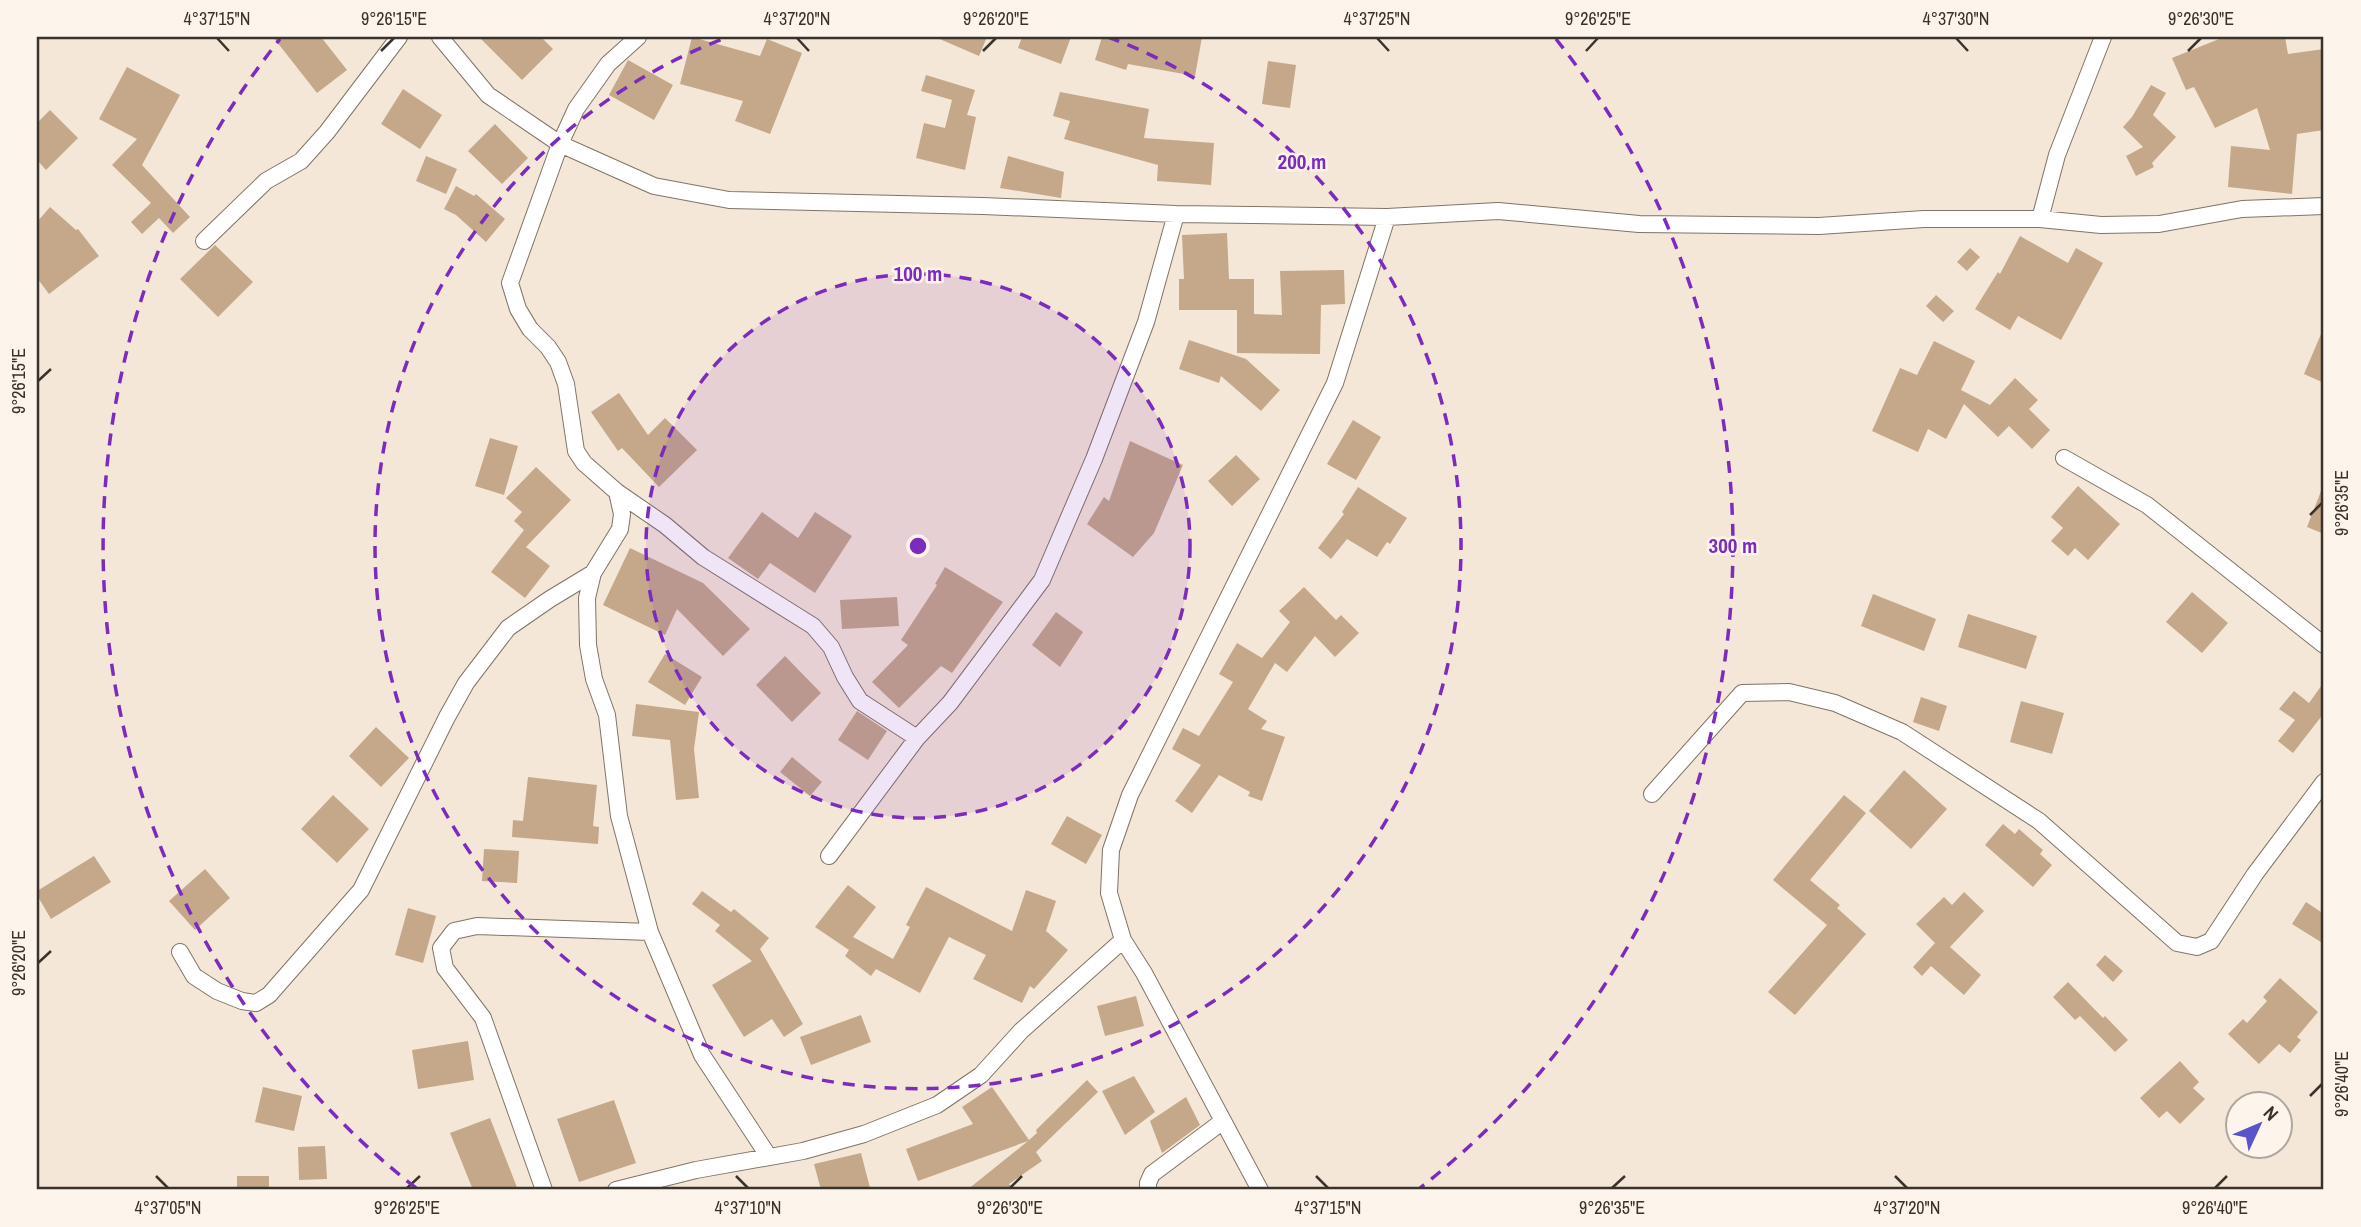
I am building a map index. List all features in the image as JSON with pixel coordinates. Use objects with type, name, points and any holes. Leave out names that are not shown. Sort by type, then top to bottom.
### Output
[{"type":"street","points":[[204,241],[266,181],[301,161],[327,132],[399,37]]},
{"type":"street","points":[[440,37],[488,95],[559,144],[654,186],[729,200],[983,205],[1176,214],[1387,217],[1497,211],[1639,224],[1819,226],[1924,219],[2040,219],[2101,225],[2159,224],[2242,209],[2324,206]]},
{"type":"street","points":[[638,37],[608,64],[576,109],[559,144],[510,283],[518,309],[530,329],[558,362],[566,384],[576,451],[584,463],[617,492],[665,525],[704,557],[813,626],[831,647],[860,701],[917,738]]},
{"type":"street","points":[[2040,219],[2057,155],[2103,37]]},
{"type":"street","points":[[829,856],[917,738],[950,703],[1042,580],[1094,460],[1146,323],[1176,214]]},
{"type":"street","points":[[1260,1190],[1144,973],[1123,940],[1109,893],[1111,850],[1130,795],[1335,383],[1387,217]]},
{"type":"street","points":[[2064,458],[2147,505],[2324,645]]},
{"type":"street","points":[[617,492],[622,514],[620,529],[593,573],[587,598],[588,645],[594,679],[607,715],[618,816],[650,932],[702,1055],[769,1157]]},
{"type":"street","points":[[180,952],[194,975],[216,991],[242,1001],[256,1003],[269,995],[361,890],[466,683],[508,628],[593,573]]},
{"type":"street","points":[[1652,794],[1742,693],[1789,692],[1835,703],[1902,732],[2039,821],[2177,943],[2197,947],[2211,941],[2255,874],[2324,782]]},
{"type":"street","points":[[544,1190],[483,1018],[445,968],[440,948],[454,931],[477,926],[650,932]]},
{"type":"street","points":[[616,1190],[696,1170],[803,1151],[864,1134],[937,1105],[981,1075],[1021,1031],[1123,940]]},
{"type":"street","points":[[1148,1190],[1152,1174],[1223,1121]]},
{"type":"building","points":[[273,37],[321,37],[347,70],[317,93]]},
{"type":"building","points":[[479,37],[541,37],[553,49],[522,80]]},
{"type":"building","points":[[692,37],[760,56],[767,39],[802,53],[770,134],[735,121],[743,101],[680,84]]},
{"type":"building","points":[[935,37],[987,37],[979,56]]},
{"type":"building","points":[[1022,37],[1071,37],[1061,64],[1018,48]]},
{"type":"building","points":[[1102,37],[1202,37],[1195,76],[1128,64],[1126,70],[1095,60]]},
{"type":"building","points":[[2224,37],[2285,37],[2288,54],[2324,49],[2324,130],[2297,134],[2292,194],[2228,187],[2231,146],[2270,150],[2257,108],[2215,128],[2194,87],[2186,90],[2172,58]]},
{"type":"building","points":[[628,60],[673,85],[654,120],[609,95]]},
{"type":"building","points":[[1268,61],[1296,65],[1290,108],[1262,104]]},
{"type":"building","points":[[127,67],[180,95],[142,165],[190,217],[173,233],[159,218],[142,234],[131,222],[151,203],[112,165],[137,139],[99,119]]},
{"type":"building","points":[[926,75],[975,90],[967,115],[976,117],[965,170],[916,158],[924,123],[945,128],[952,100],[921,91]]},
{"type":"building","points":[[2151,85],[2166,93],[2153,115],[2176,137],[2152,163],[2154,167],[2136,176],[2126,156],[2143,147],[2123,127]]},
{"type":"building","points":[[403,89],[442,115],[420,149],[381,124]]},
{"type":"building","points":[[1060,92],[1149,109],[1144,138],[1214,143],[1211,185],[1157,181],[1158,165],[1064,139],[1070,121],[1053,116]]},
{"type":"building","points":[[50,110],[78,138],[46,170],[37,160],[37,123]]},
{"type":"building","points":[[495,124],[528,158],[502,184],[468,151]]},
{"type":"building","points":[[426,156],[457,169],[446,194],[416,181]]},
{"type":"building","points":[[1008,156],[1064,172],[1061,198],[1000,188]]},
{"type":"building","points":[[456,186],[474,196],[476,194],[505,219],[486,242],[456,215],[444,209]]},
{"type":"building","points":[[50,207],[78,229],[99,256],[49,294],[37,278],[37,222]]},
{"type":"building","points":[[1227,233],[1229,279],[1254,279],[1254,314],[1282,315],[1280,271],[1344,270],[1345,304],[1321,305],[1320,354],[1237,353],[1237,310],[1179,310],[1179,279],[1184,279],[1182,235]]},
{"type":"building","points":[[2020,236],[2068,263],[2076,248],[2103,263],[2061,340],[2018,316],[2010,330],[1975,309],[1998,272],[2000,274]]},
{"type":"building","points":[[215,245],[253,282],[218,317],[180,279]]},
{"type":"building","points":[[1970,248],[1980,257],[1967,271],[1957,262]]},
{"type":"building","points":[[1936,295],[1954,311],[1943,322],[1926,306]]},
{"type":"building","points":[[2324,327],[2324,383],[2304,374]]},
{"type":"building","points":[[1189,340],[1246,359],[1280,390],[1261,411],[1221,376],[1219,383],[1179,369]]},
{"type":"building","points":[[1934,341],[1975,361],[1961,390],[1990,405],[2015,378],[2038,400],[2029,409],[2050,430],[2032,449],[2009,426],[1998,437],[1964,404],[1946,439],[1928,429],[1918,452],[1872,431],[1900,368],[1917,375]]},
{"type":"building","points":[[619,393],[648,435],[665,418],[697,450],[659,487],[622,448],[618,451],[591,412]]},
{"type":"building","points":[[1353,420],[1381,437],[1356,480],[1327,464]]},
{"type":"building","points":[[490,438],[518,446],[504,495],[475,486]]},
{"type":"building","points":[[1130,441],[1183,465],[1154,533],[1133,557],[1087,524],[1104,497],[1109,501]]},
{"type":"building","points":[[1236,455],[1260,479],[1232,506],[1208,481]]},
{"type":"building","points":[[536,467],[571,500],[526,547],[550,566],[525,598],[491,572],[524,530],[514,521],[522,512],[506,498]]},
{"type":"building","points":[[2078,486],[2120,524],[2088,560],[2075,548],[2068,556],[2051,541],[2063,528],[2051,517]]},
{"type":"building","points":[[2324,486],[2324,534],[2307,527]]},
{"type":"building","points":[[1358,487],[1407,518],[1390,544],[1387,542],[1377,557],[1347,539],[1331,559],[1318,548],[1344,514],[1342,512]]},
{"type":"building","points":[[762,512],[798,538],[815,512],[852,536],[815,593],[770,563],[758,579],[728,558]]},
{"type":"building","points":[[630,548],[703,583],[750,629],[723,656],[677,609],[665,635],[603,605]]},
{"type":"building","points":[[945,567],[1003,602],[952,673],[941,666],[899,708],[872,682],[908,645],[901,640],[937,585],[935,584]]},
{"type":"building","points":[[1304,587],[1336,620],[1341,615],[1359,633],[1335,657],[1315,636],[1287,672],[1275,663],[1248,709],[1267,721],[1261,729],[1285,737],[1262,801],[1248,796],[1250,792],[1219,775],[1192,813],[1175,801],[1201,765],[1172,749],[1183,728],[1199,736],[1233,682],[1219,674],[1237,643],[1262,658],[1290,622],[1279,611]]},
{"type":"building","points":[[2192,592],[2228,623],[2202,653],[2166,622]]},
{"type":"building","points":[[1873,594],[1936,619],[1924,651],[1861,626]]},
{"type":"building","points":[[897,597],[899,626],[842,629],[840,600]]},
{"type":"building","points":[[1056,612],[1083,632],[1060,667],[1032,645]]},
{"type":"building","points":[[1968,614],[2037,636],[2026,669],[1958,647]]},
{"type":"building","points":[[665,654],[702,677],[685,705],[648,682]]},
{"type":"building","points":[[785,656],[821,693],[792,722],[756,685]]},
{"type":"building","points":[[2324,682],[2324,713],[2293,753],[2278,741],[2295,720],[2279,709],[2294,691],[2309,703]]},
{"type":"building","points":[[1921,697],[1947,706],[1939,731],[1913,722]]},
{"type":"building","points":[[2021,701],[2064,713],[2052,754],[2010,742]]},
{"type":"building","points":[[636,704],[699,712],[694,749],[699,798],[676,800],[670,740],[632,736]]},
{"type":"building","points":[[857,711],[887,731],[868,760],[838,740]]},
{"type":"building","points":[[376,727],[409,758],[381,787],[349,756]]},
{"type":"building","points":[[792,757],[822,782],[810,796],[780,772]]},
{"type":"building","points":[[1904,770],[1947,809],[1911,849],[1869,811]]},
{"type":"building","points":[[528,777],[597,785],[593,826],[599,827],[598,844],[512,837],[513,820],[523,821]]},
{"type":"building","points":[[333,795],[369,829],[337,863],[301,829]]},
{"type":"building","points":[[1844,795],[1866,813],[1810,880],[1840,905],[1837,908],[1866,934],[1795,1015],[1768,992],[1827,925],[1773,880]]},
{"type":"building","points":[[1067,816],[1102,835],[1086,864],[1051,844]]},
{"type":"building","points":[[2003,824],[2015,834],[2019,829],[2043,850],[2040,854],[2052,865],[2033,887],[1985,845]]},
{"type":"building","points":[[484,849],[519,851],[517,883],[482,881]]},
{"type":"building","points":[[94,856],[111,882],[51,919],[37,891]]},
{"type":"building","points":[[205,869],[230,898],[195,930],[169,901]]},
{"type":"building","points":[[848,885],[876,907],[853,937],[893,959],[910,927],[906,925],[926,887],[1012,931],[1026,890],[1056,901],[1046,931],[1068,950],[1034,989],[1030,986],[1022,1003],[973,979],[986,955],[949,937],[920,993],[876,969],[871,976],[845,956],[849,950],[815,927]]},
{"type":"building","points":[[702,891],[731,912],[734,909],[769,938],[760,949],[803,1024],[784,1037],[772,1019],[744,1037],[712,985],[752,961],[715,931],[720,925],[692,904]]},
{"type":"building","points":[[1964,892],[1984,911],[1950,947],[1981,975],[1964,995],[1931,966],[1922,976],[1913,967],[1935,943],[1916,924],[1944,897],[1952,905]]},
{"type":"building","points":[[2306,902],[2324,914],[2324,944],[2292,924]]},
{"type":"building","points":[[408,908],[436,916],[423,963],[395,955]]},
{"type":"building","points":[[2105,955],[2123,971],[2113,982],[2096,965]]},
{"type":"building","points":[[2280,978],[2318,1012],[2297,1037],[2301,1040],[2290,1053],[2279,1044],[2259,1064],[2228,1034],[2243,1019],[2247,1023],[2267,1001],[2263,997]]},
{"type":"building","points":[[2068,982],[2128,1040],[2115,1052],[2080,1016],[2075,1020],[2053,997]]},
{"type":"building","points":[[1136,996],[1144,1026],[1105,1036],[1097,1006]]},
{"type":"building","points":[[861,1015],[871,1042],[811,1065],[800,1037]]},
{"type":"building","points":[[468,1041],[474,1080],[418,1089],[412,1050]]},
{"type":"building","points":[[2180,1061],[2199,1082],[2193,1088],[2205,1099],[2180,1124],[2167,1111],[2159,1118],[2140,1098]]},
{"type":"building","points":[[1134,1076],[1155,1112],[1125,1135],[1102,1091]]},
{"type":"building","points":[[1087,1080],[1098,1092],[1036,1152],[1042,1161],[1009,1184],[1015,1190],[967,1190],[1028,1141],[918,1181],[906,1149],[973,1124],[962,1107],[992,1087],[1029,1140]]},
{"type":"building","points":[[263,1087],[302,1096],[294,1131],[255,1122]]},
{"type":"building","points":[[1186,1097],[1200,1125],[1162,1153],[1150,1121]]},
{"type":"building","points":[[614,1100],[636,1163],[579,1182],[557,1119]]},
{"type":"building","points":[[490,1118],[518,1190],[473,1190],[450,1133]]},
{"type":"building","points":[[325,1146],[327,1179],[299,1180],[298,1147]]},
{"type":"building","points":[[861,1153],[870,1188],[821,1190],[814,1164]]},
{"type":"building","points":[[237,1176],[269,1176],[269,1190],[237,1190]]}]
